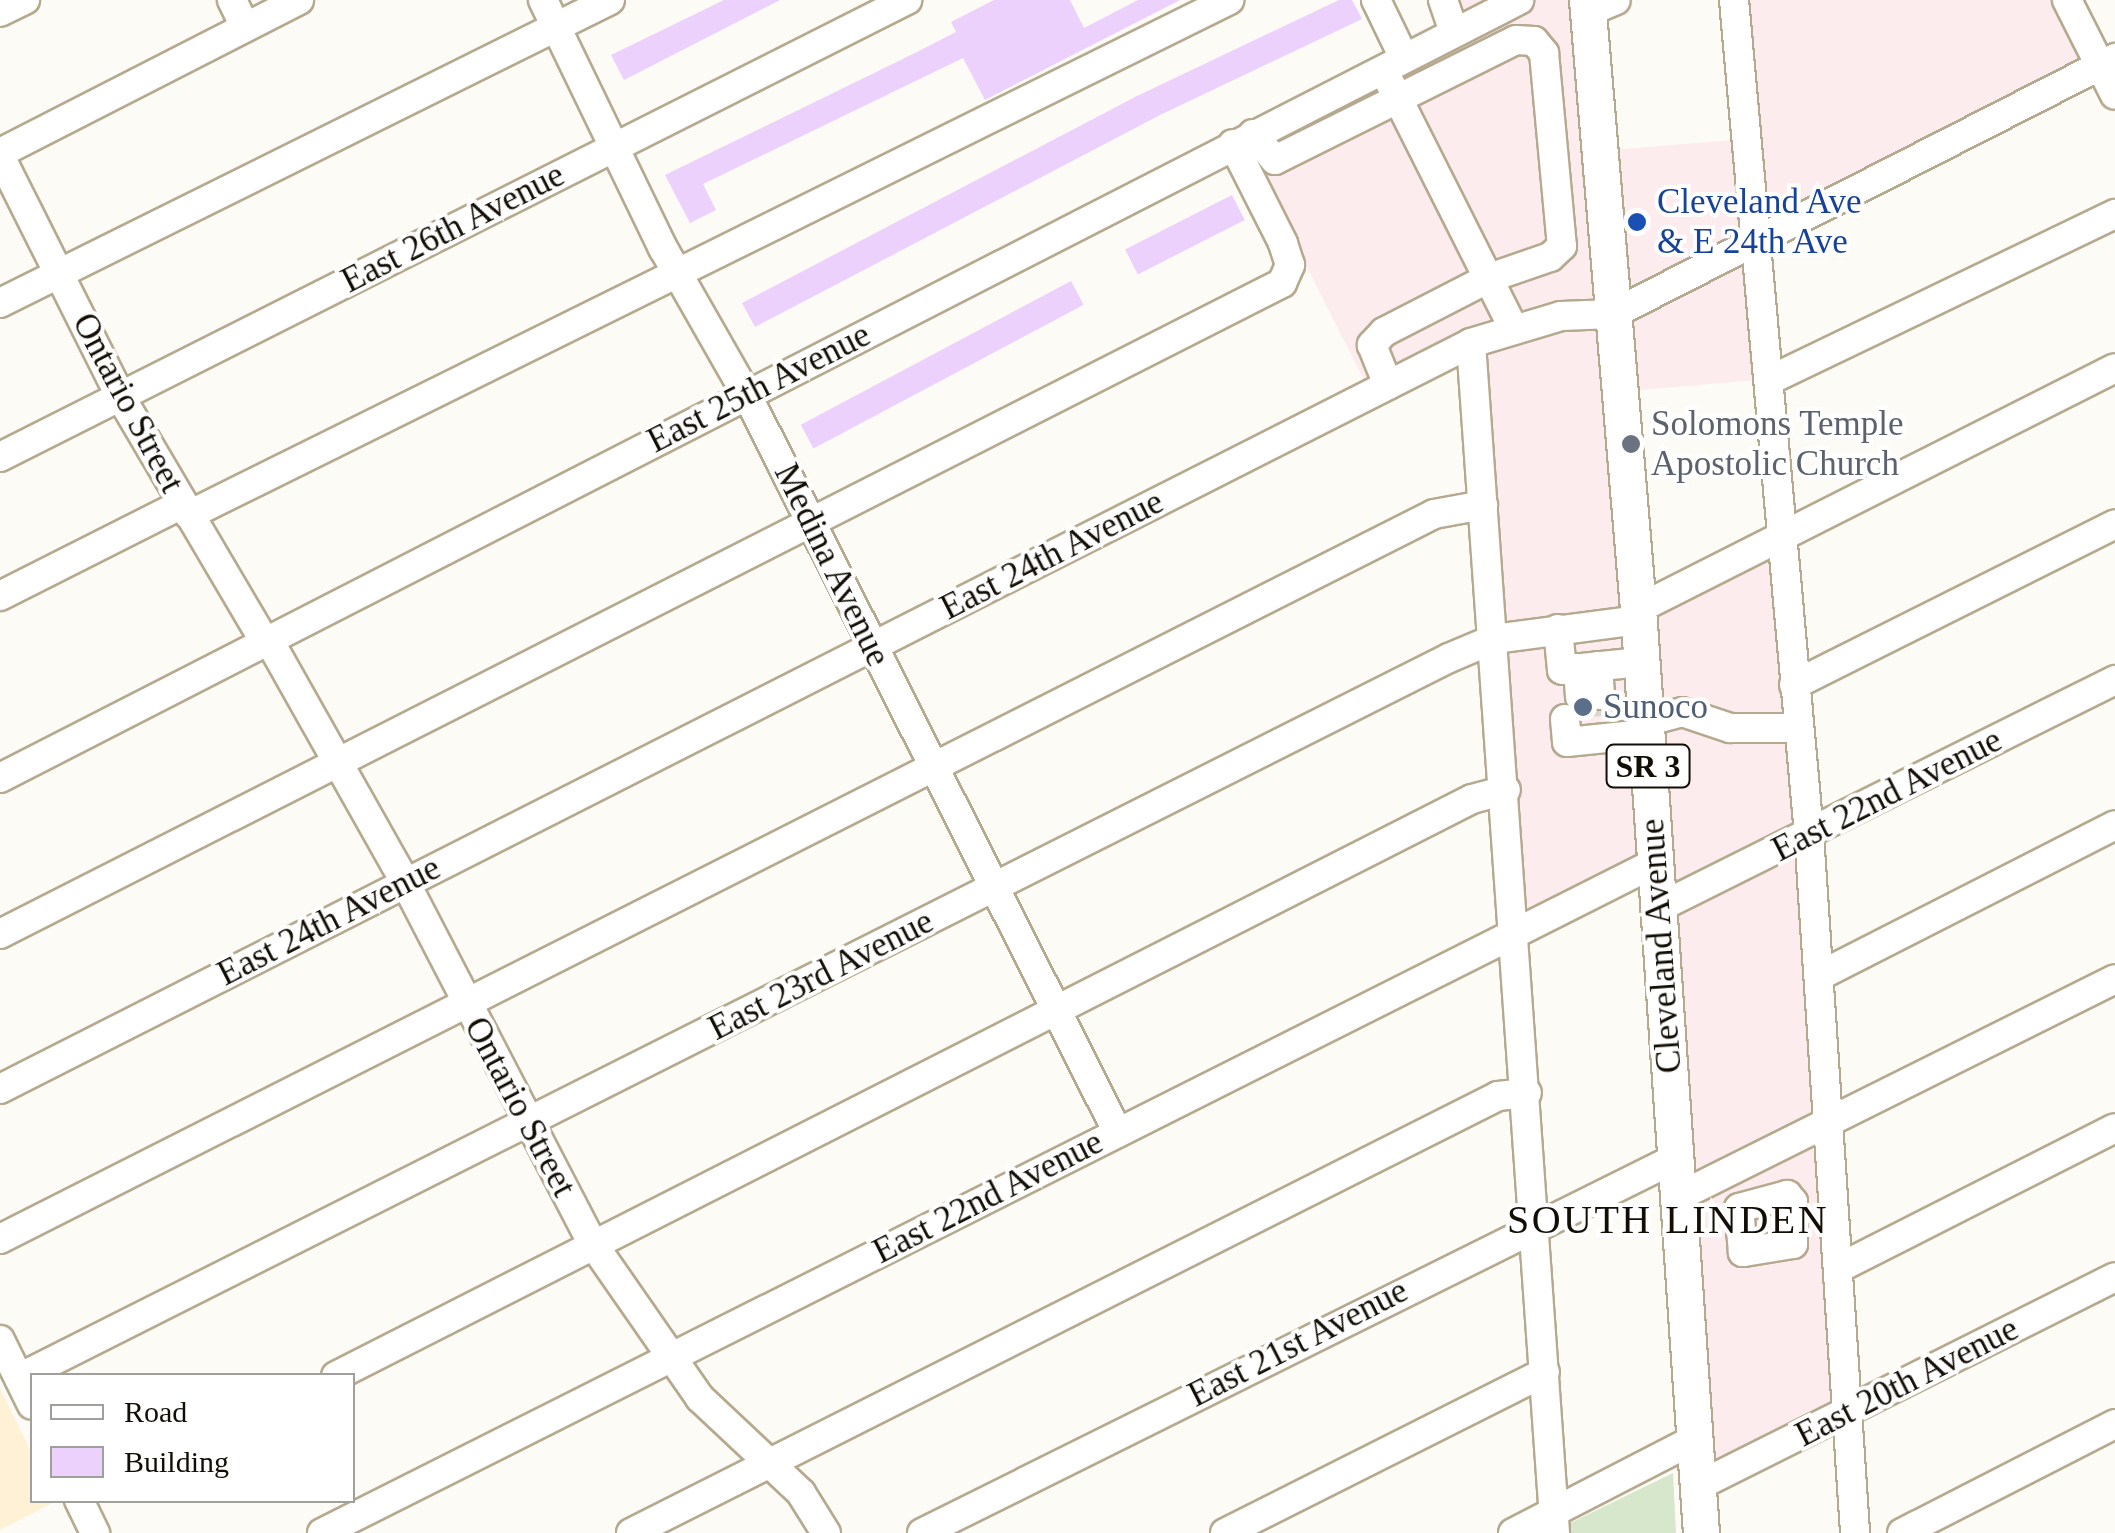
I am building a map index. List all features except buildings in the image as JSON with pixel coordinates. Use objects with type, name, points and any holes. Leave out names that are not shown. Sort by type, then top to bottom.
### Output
[{"type":"main road","name":"Cleveland Avenue","points":[[1597,4],[1600,160],[1638,614],[1702,1533]]},
{"type":"street","points":[[0,12],[25,0]]},
{"type":"street","points":[[232,0],[245,27]]},
{"type":"street","points":[[0,154],[299,0]]},
{"type":"street","name":"Medina Avenue","points":[[543,0],[678,274],[747,394],[1117,1132]]},
{"type":"street","points":[[0,303],[610,0]]},
{"type":"street","name":"East 26th Avenue","points":[[0,457],[906,0]]},
{"type":"street","points":[[0,596],[678,274],[1228,0]]},
{"type":"street","points":[[1376,0],[1398,99],[1514,330]]},
{"type":"street","points":[[1443,0],[1465,19]]},
{"type":"street","name":"East 25th Avenue","points":[[0,778],[1393,63],[1465,19],[1519,0]]},
{"type":"street","points":[[1734,0],[1752,242],[1770,380],[1780,538],[1809,834],[1854,1533]]},
{"type":"street","points":[[2067,0],[2108,62],[2115,95]]},
{"type":"street","points":[[1243,139],[1274,160],[1516,40],[1534,41],[1544,53],[1560,250],[1490,278],[1377,338],[1373,354],[1388,385]]},
{"type":"street","name":"East 24th Avenue","points":[[0,1089],[1471,343],[1561,316],[1613,314],[2108,62]]},
{"type":"street","points":[[0,934],[1282,283],[1290,265],[1243,139]]},
{"type":"street","name":"Ontario Street","points":[[0,154],[120,396],[405,882],[526,1125],[593,1244],[700,1398],[801,1493],[826,1533]]},
{"type":"street","points":[[1555,168],[1600,160]]},
{"type":"street","points":[[1770,380],[2115,214]]},
{"type":"street","points":[[1471,343],[1517,930],[1555,1523]]},
{"type":"street","name":"East 23rd Avenue","points":[[20,1378],[1494,639],[1638,614],[2115,368]]},
{"type":"street","points":[[0,1238],[1434,514],[1483,505]]},
{"type":"street","points":[[1794,684],[2115,524]]},
{"type":"street","points":[[1558,629],[1584,702],[1645,728],[1682,712],[1730,728],[1798,728]]},
{"type":"street","points":[[1584,702],[1641,662]]},
{"type":"street","name":"East 22nd Avenue","points":[[1658,908],[2115,680]]},
{"type":"street","points":[[342,1373],[1472,799],[1506,790]]},
{"type":"street","points":[[1819,976],[2115,825]]},
{"type":"street","name":"East 22nd Avenue","points":[[322,1533],[1655,864]]},
{"type":"street","points":[[1678,1197],[2115,978]]},
{"type":"street","points":[[631,1533],[1498,1096],[1527,1093]]},
{"type":"street","points":[[1839,1268],[2115,1128]]},
{"type":"street","name":"East 21st Avenue","points":[[922,1533],[1535,1222],[1676,1158]]},
{"type":"street","points":[[1748,1164],[1762,1201]]},
{"type":"street","name":"East 20th Avenue","points":[[1698,1486],[2115,1277]]},
{"type":"street","points":[[0,1340],[30,1400]]},
{"type":"street","points":[[1225,1533],[1545,1372]]},
{"type":"street","points":[[1902,1533],[2115,1424]]},
{"type":"street","points":[[1513,1533],[1555,1523],[1695,1439]]},
{"type":"street","points":[[84,1503],[95,1533]]},
{"type":"shaded area","points":[[1451,0],[1587,0],[1599,151],[1745,139],[1735,0],[2066,0],[2100,66],[1756,239],[1769,379],[1615,392],[1635,602],[1780,533],[1846,1413],[1698,1488],[1658,862],[1512,932],[1464,341],[1368,388],[1240,135],[1406,50],[1402,40],[1452,15]]},
{"type":"shaded area","points":[[0,1388],[30,1450],[30,1503],[52,1503],[0,1530]]},
{"type":"green space","points":[[1673,1473],[1676,1533],[1562,1533],[1562,1527]]},
{"type":"tunnel","points":[[1600,695],[1602,716]]},
{"type":"tunnel","points":[[1580,697],[1582,717]]},
{"type":"place","name":"Cleveland Ave & E 24th Ave","points":[[1637,222]]},
{"type":"place","name":"Solomons Temple Apostolic Church","points":[[1631,444]]},
{"type":"place","name":"Sunoco","points":[[1583,707]]},
{"type":"district","name":"SOUTH LINDEN","points":[[1668,1220]]}]
